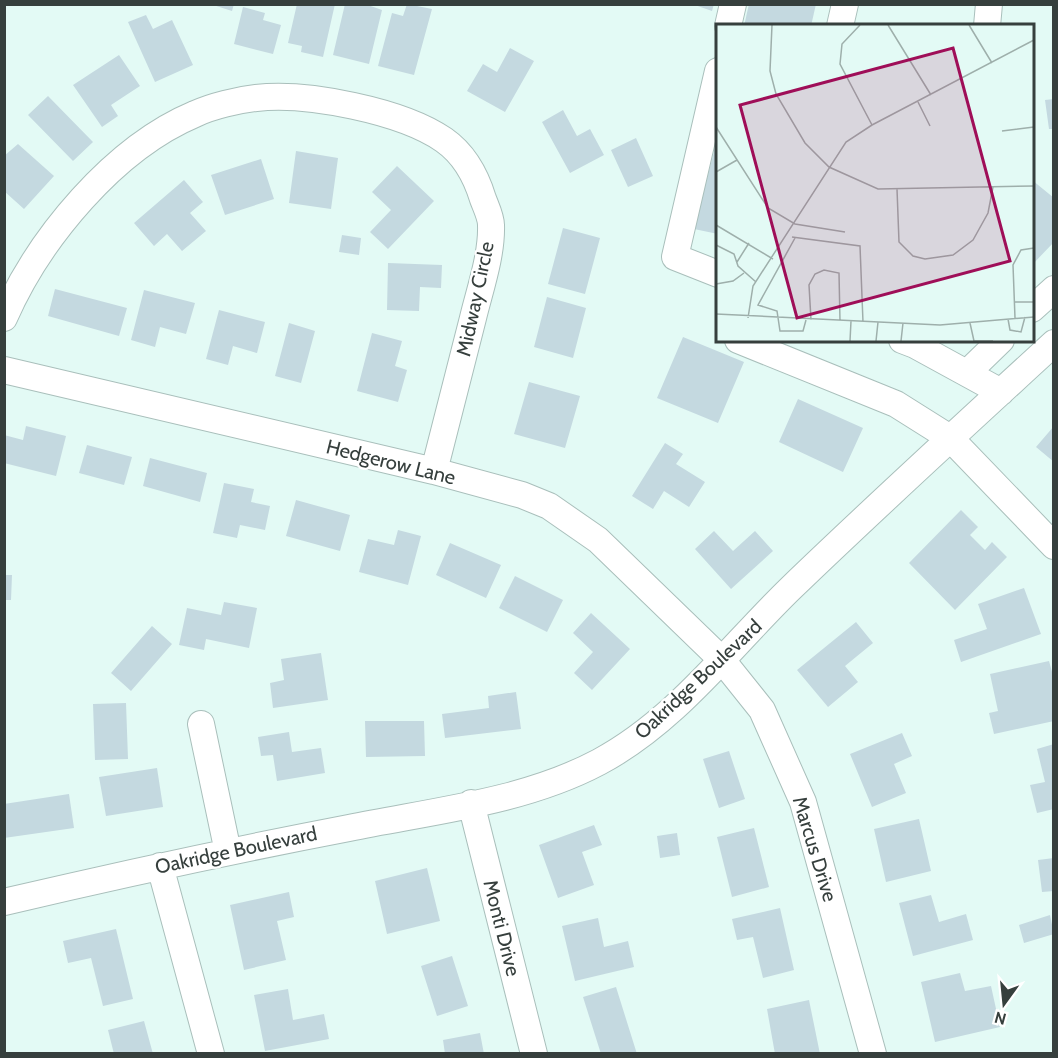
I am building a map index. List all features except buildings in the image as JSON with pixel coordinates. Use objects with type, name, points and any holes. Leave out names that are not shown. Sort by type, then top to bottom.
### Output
[{"type":"street","points":[[728,24],[733,4]]},
{"type":"street","points":[[840,24],[845,4]]},
{"type":"street","points":[[987,24],[989,4]]},
{"type":"street","points":[[716,75],[675,257],[716,274]]},
{"type":"street","name":"Midway Circle","points":[[4,318],[15,293],[41,250],[94,187],[144,141],[196,113],[256,98],[315,99],[390,116],[422,128],[445,141],[475,174],[491,224],[484,271],[434,471]]},
{"type":"street","points":[[1034,307],[1053,289]]},
{"type":"street","points":[[743,342],[896,404],[951,438],[1053,546]]},
{"type":"street","points":[[907,342],[1001,392]]},
{"type":"street","points":[[967,373],[999,342]]},
{"type":"street","name":"Oakridge Boulevard","points":[[4,902],[160,866],[471,803],[560,779],[612,754],[660,720],[789,591],[1053,343]]},
{"type":"street","name":"Hedgerow Lane","points":[[4,370],[434,471],[522,495],[549,506],[579,524],[722,660]]},
{"type":"street","name":"Marcus Drive","points":[[722,660],[762,710],[803,802],[873,1053]]},
{"type":"street","points":[[201,724],[228,852]]},
{"type":"street","name":"Monti Drive","points":[[471,803],[534,1053]]},
{"type":"street","points":[[160,866],[211,1053]]}]
